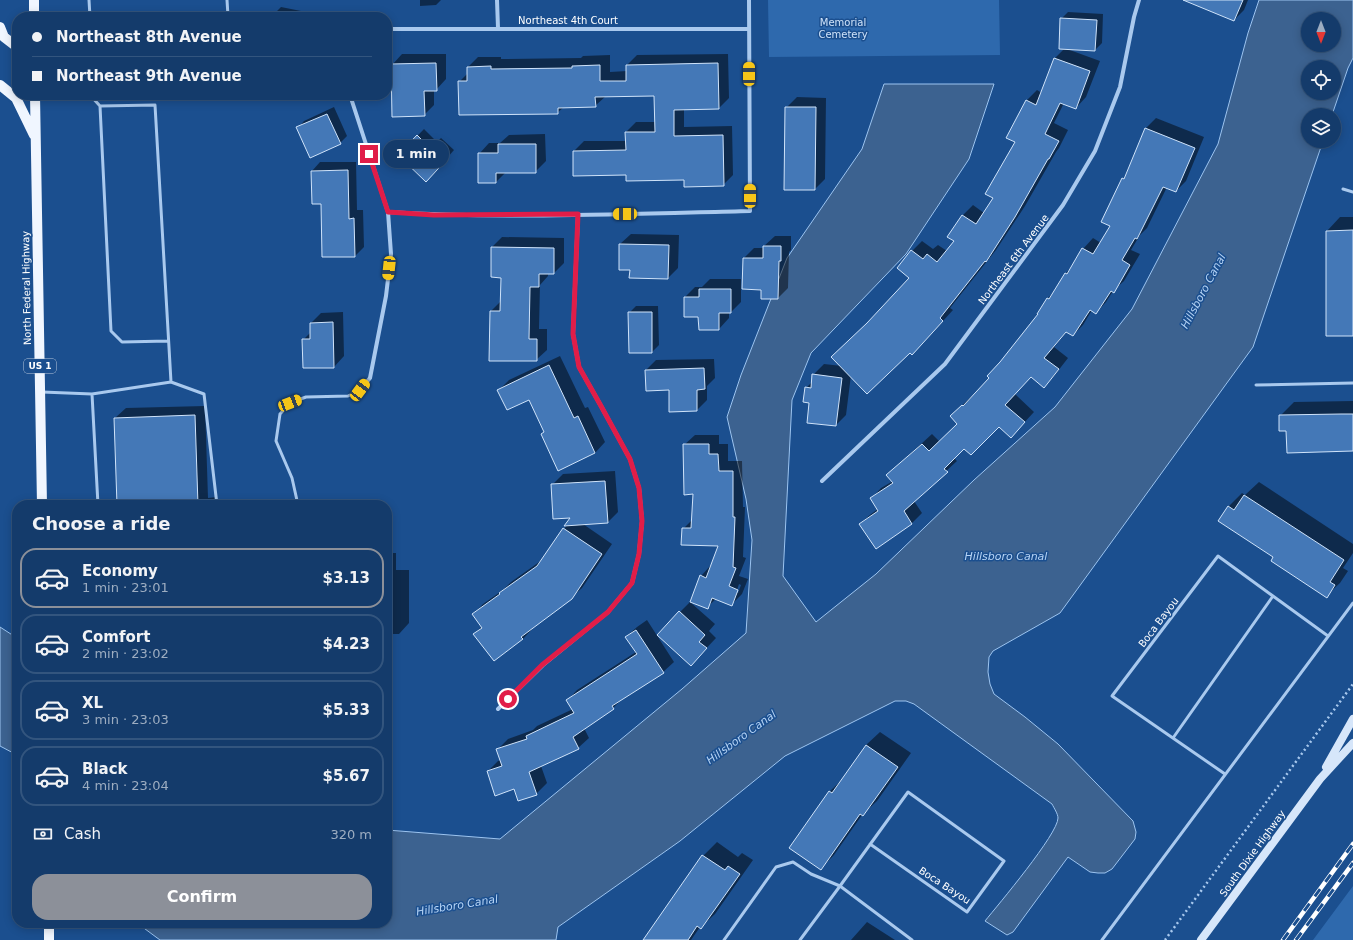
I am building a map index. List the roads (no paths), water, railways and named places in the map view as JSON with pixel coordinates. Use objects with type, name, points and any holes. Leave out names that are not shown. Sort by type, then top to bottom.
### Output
[{"type":"main road","points":[[34,0],[34,12]]},
{"type":"main road","points":[[0,27],[4,37],[12,43]]},
{"type":"main road","points":[[0,85],[12,95]]},
{"type":"main road","points":[[17,100],[36,139]]},
{"type":"main road","name":"North Federal Highway","points":[[36,100],[42,500]]},
{"type":"main road","name":"South Dixie Highway","points":[[1320,778],[1353,719]]},
{"type":"main road","name":"South Dixie Highway","points":[[1201,940],[1320,778],[1353,743]]},
{"type":"main road","points":[[49,928],[49,940]]},
{"type":"street","points":[[497,0],[498,28]]},
{"type":"street","points":[[388,212],[434,215],[750,211],[749,0]]},
{"type":"street","name":"Northeast 6th Avenue","points":[[822,481],[945,364],[1063,205],[1095,151],[1120,87],[1134,17],[1139,0]]},
{"type":"street","name":"Northeast 4th Court","points":[[392,29],[749,28]]},
{"type":"street","points":[[352,100],[388,212],[391,254],[386,296],[370,378],[360,390]]},
{"type":"street","points":[[498,709],[542,665],[608,612],[632,583],[639,554],[641,515],[639,488],[630,459],[579,367],[573,334],[578,214]]},
{"type":"lane","points":[[89,0],[90,12]]},
{"type":"lane","points":[[227,0],[228,12]]},
{"type":"lane","points":[[95,100],[100,106],[111,331],[122,342],[168,341]]},
{"type":"lane","points":[[100,106],[155,105],[171,382]]},
{"type":"lane","points":[[1343,189],[1353,192]]},
{"type":"lane","points":[[40,392],[92,394],[171,382],[204,394],[216,500]]},
{"type":"lane","points":[[1256,385],[1353,383]]},
{"type":"lane","points":[[297,500],[292,478],[276,442],[280,414],[290,403],[306,397],[348,396],[360,390]]},
{"type":"lane","points":[[92,394],[98,500]]},
{"type":"lane","name":"Boca Bayou","points":[[1225,774],[1112,696],[1218,556],[1328,636]]},
{"type":"lane","points":[[1173,738],[1274,596]]},
{"type":"lane","points":[[1102,940],[1353,603]]},
{"type":"lane","name":"Boca Bayou","points":[[800,940],[840,886],[870,844],[908,792],[1004,861],[967,912],[870,844]]},
{"type":"lane","points":[[724,940],[776,867],[793,862],[811,874],[840,886],[912,940]]},
{"type":"water","name":"Hillsboro Canal","points":[[1259,0],[1353,0],[1353,58],[1341,89],[1341,60],[1301,60],[1301,100],[1337,100],[1334,108],[1301,108],[1301,148],[1321,148],[1253,347],[1060,613],[993,651],[989,657],[988,672],[990,684],[994,694],[1058,744],[1133,821],[1136,832],[1135,839],[1112,869],[1105,873],[1090,872],[1068,857],[1013,932],[1007,935],[985,921],[1026,870],[1048,839],[1058,818],[1057,813],[1052,804],[914,704],[906,701],[895,701],[785,756],[680,841],[558,927],[556,940],[160,940],[144,928],[392,928],[392,830],[500,839],[682,689],[746,633],[752,540],[746,499],[727,417],[741,375],[787,258],[862,149],[884,84],[994,84],[969,159],[906,254],[811,353],[792,400],[783,576],[816,622],[876,574],[974,480],[1055,407],[1132,309],[1218,144],[1248,33]]},
{"type":"water","points":[[0,627],[12,635],[12,752],[0,746]]},
{"type":"railway","points":[[1283,940],[1353,844]]},
{"type":"railway","points":[[1296,940],[1353,863]]},
{"type":"park label","name":"Memorial Cemetery","points":[[843,28]]}]
